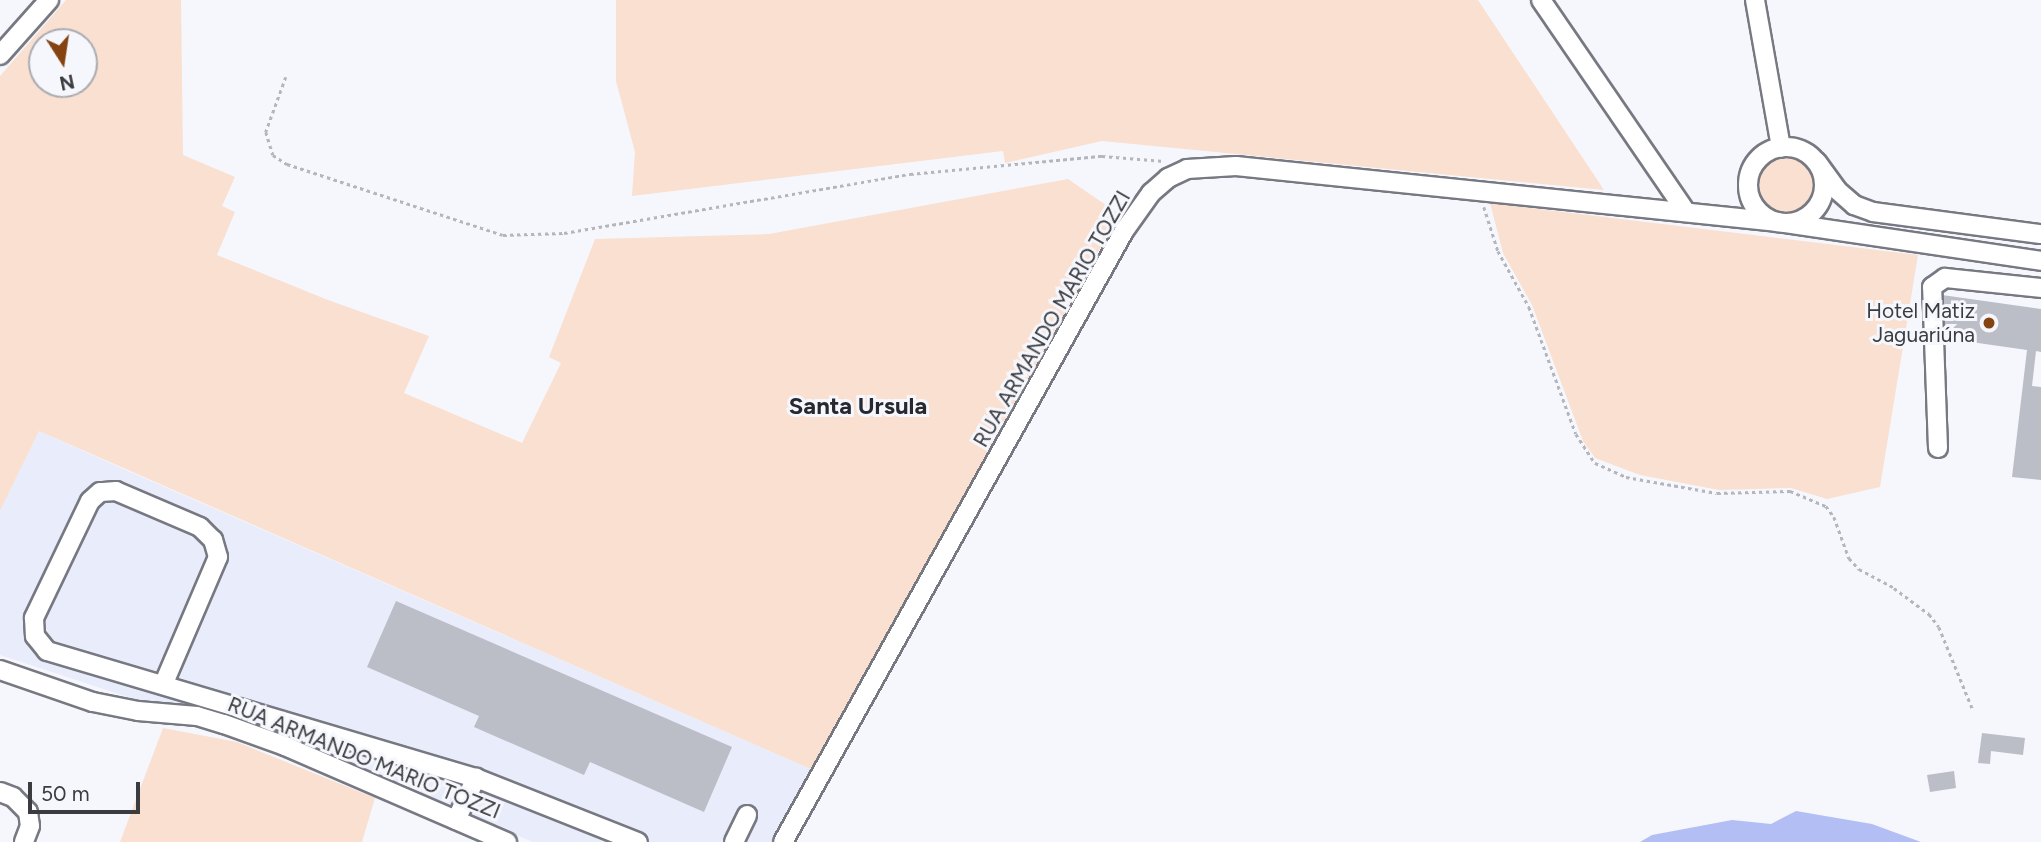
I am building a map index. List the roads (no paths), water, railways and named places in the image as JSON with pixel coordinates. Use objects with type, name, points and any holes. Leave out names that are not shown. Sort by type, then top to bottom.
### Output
[{"type":"street","points":[[0,55],[49,0]]},
{"type":"street","points":[[1541,0],[1686,212]]},
{"type":"street","points":[[1755,0],[1781,148]]},
{"type":"street","points":[[1817,162],[1824,181],[1821,201],[1806,218],[1782,222],[1765,216],[1755,206],[1749,182],[1759,159],[1781,148],[1801,150],[1817,162],[1837,190],[1854,205],[1873,212],[2041,234]]},
{"type":"street","name":"RUA ARMANDO MARIO TOZZI","points":[[783,842],[1124,231],[1151,193],[1168,178],[1187,169],[1236,166],[1782,222],[2041,261]]},
{"type":"street","points":[[1938,448],[1932,287],[1945,278],[2041,288]]},
{"type":"street","points":[[164,683],[218,557],[213,540],[200,527],[152,506],[116,491],[100,492],[90,502],[34,618],[35,636],[47,651],[164,683],[476,778],[638,842]]},
{"type":"street","name":"RUA ARMANDO MARIO TOZZI","points":[[0,670],[93,702],[138,711],[197,716],[224,724],[285,746],[507,842]]},
{"type":"street","points":[[456,820],[476,778]]},
{"type":"street","points":[[0,792],[13,797],[28,812],[30,826],[24,842]]},
{"type":"street","points":[[734,842],[747,815]]},
{"type":"water","points":[[1796,811],[1872,824],[1921,842],[1640,842],[1652,835],[1732,820],[1771,824]]},
{"type":"place","name":"Hotel Matiz Jaguariúna","points":[[1989,323]]},
{"type":"district","name":"Santa Ursula","points":[[858,406]]}]
